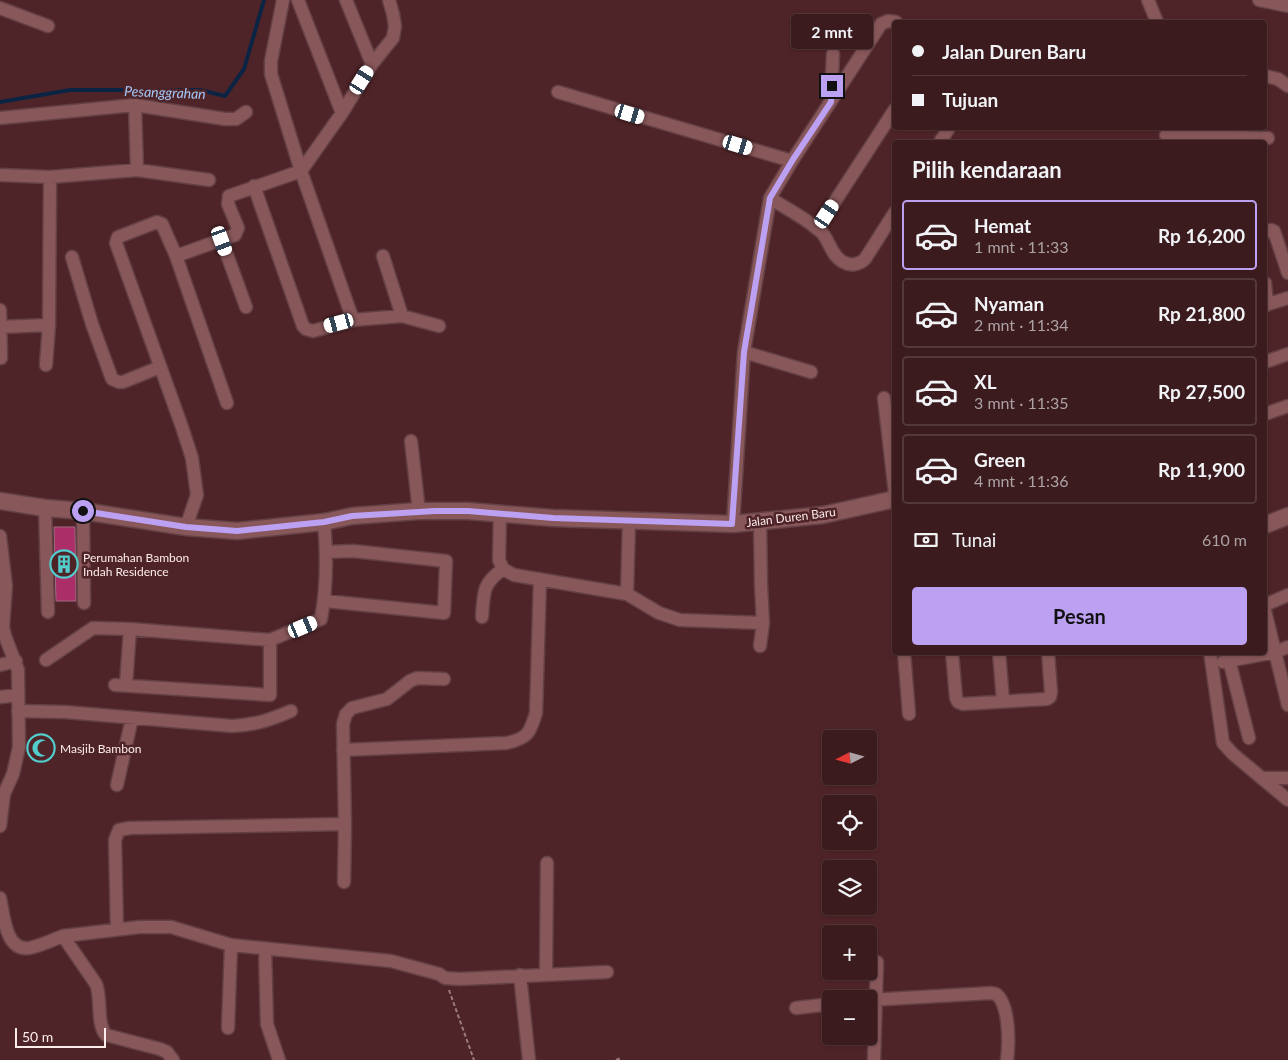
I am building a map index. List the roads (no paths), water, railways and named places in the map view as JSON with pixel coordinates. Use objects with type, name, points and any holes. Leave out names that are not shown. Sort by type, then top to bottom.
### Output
[{"type":"street","points":[[283,0],[270,74],[301,171],[353,320]]},
{"type":"street","points":[[298,0],[342,113]]},
{"type":"street","points":[[346,0],[372,64]]},
{"type":"street","points":[[176,256],[235,235],[238,228],[228,204],[228,199],[232,195],[301,171],[342,113],[372,64],[392,38],[395,26],[389,0]]},
{"type":"street","points":[[1148,0],[1156,20]]},
{"type":"street","points":[[1259,0],[1288,6]]},
{"type":"street","points":[[0,8],[48,26]]},
{"type":"street","points":[[732,524],[744,352],[770,198],[881,24],[892,22]]},
{"type":"street","points":[[831,102],[834,54]]},
{"type":"street","points":[[1267,76],[1278,79],[1288,86]]},
{"type":"street","points":[[558,92],[792,161]]},
{"type":"street","points":[[135,105],[136,170]]},
{"type":"street","points":[[0,118],[135,105],[225,119],[236,119],[246,112]]},
{"type":"street","points":[[818,229],[892,114]]},
{"type":"street","points":[[1166,135],[1268,138]]},
{"type":"street","points":[[0,175],[50,177],[136,170],[209,180]]},
{"type":"street","points":[[46,365],[49,325],[50,177]]},
{"type":"street","points":[[254,186],[303,326],[306,329],[312,331],[353,320],[402,316],[439,326]]},
{"type":"street","points":[[770,198],[818,229],[841,261],[850,264],[858,264],[865,259],[892,217]]},
{"type":"street","points":[[186,527],[197,494],[195,474],[182,427],[116,243],[118,237],[157,222],[162,224],[176,256],[227,403]]},
{"type":"street","points":[[1267,231],[1274,231],[1287,266]]},
{"type":"street","points":[[222,241],[246,307]]},
{"type":"street","points":[[383,256],[402,316]]},
{"type":"street","points":[[72,257],[92,324],[112,379],[123,382],[160,367]]},
{"type":"street","points":[[1267,305],[1288,298]]},
{"type":"street","points":[[0,310],[1,358]]},
{"type":"street","points":[[0,327],[49,325]]},
{"type":"street","points":[[744,352],[811,372]]},
{"type":"street","points":[[1267,361],[1288,354]]},
{"type":"street","points":[[884,398],[892,467]]},
{"type":"street","points":[[1267,413],[1288,406]]},
{"type":"street","points":[[411,442],[419,511]]},
{"type":"street","name":"Jalan Duren Baru","points":[[0,500],[186,527],[237,531],[324,522],[352,516],[419,511],[468,511],[553,518],[732,524],[823,515],[892,500]]},
{"type":"street","points":[[45,508],[48,612]]},
{"type":"street","points":[[83,511],[84,604]]},
{"type":"street","points":[[500,513],[498,553],[500,565],[503,569],[514,575],[628,594],[659,613],[680,620],[763,623]]},
{"type":"street","points":[[1267,524],[1288,516]]},
{"type":"street","points":[[628,594],[629,521]]},
{"type":"street","points":[[46,660],[93,628],[130,629],[270,640],[321,619],[325,601],[326,552],[324,522]]},
{"type":"street","points":[[760,522],[763,623],[760,646]]},
{"type":"street","points":[[0,536],[6,586],[4,636],[16,661],[18,670],[19,747],[17,761],[2,794],[0,826]]},
{"type":"street","points":[[325,601],[444,612],[446,561],[353,552],[326,552]]},
{"type":"street","points":[[482,617],[486,586],[490,578],[503,569]]},
{"type":"street","points":[[343,750],[507,743],[521,740],[530,731],[536,713],[540,579]]},
{"type":"street","points":[[1267,604],[1288,595]]},
{"type":"street","points":[[1267,619],[1287,701]]},
{"type":"street","points":[[130,629],[120,685],[270,695],[270,640]]},
{"type":"street","points":[[1267,653],[1288,647]]},
{"type":"street","points":[[904,655],[908,714]]},
{"type":"street","points":[[952,655],[956,698],[958,702],[963,704],[1048,699],[1050,697],[1048,655]]},
{"type":"street","points":[[999,655],[1003,702]]},
{"type":"street","points":[[1247,655],[1211,658],[1223,743],[1233,754],[1288,800]]},
{"type":"street","points":[[1228,657],[1249,738]]},
{"type":"street","points":[[0,665],[16,661]]},
{"type":"street","points":[[344,882],[343,724],[346,714],[352,708],[360,705],[387,699],[416,678],[444,679]]},
{"type":"street","points":[[0,697],[18,695]]},
{"type":"street","points":[[18,711],[65,712],[222,725],[251,725],[291,711]]},
{"type":"street","points":[[117,785],[132,718]]},
{"type":"street","points":[[1262,778],[1288,778]]},
{"type":"street","points":[[117,930],[115,840],[119,830],[130,828],[345,824]]},
{"type":"street","points":[[546,974],[548,863]]},
{"type":"street","points":[[0,898],[8,934],[12,942],[16,946],[30,948],[63,936],[171,927],[231,945],[391,961],[439,974],[445,978],[460,979],[608,972]]},
{"type":"street","points":[[63,936],[96,984],[103,1032],[110,1036],[160,1049],[167,1052],[173,1060]]},
{"type":"street","points":[[228,1028],[231,945]]},
{"type":"street","points":[[265,949],[267,1024],[278,1060]]},
{"type":"street","points":[[520,975],[530,1060]]},
{"type":"street","points":[[877,1000],[996,994],[1002,1003],[1008,1031],[1007,1060]]},
{"type":"street","points":[[796,1008],[822,1005]]},
{"type":"street","points":[[874,1045],[874,1060]]},
{"type":"waterway","name":"Pesanggrahan","points":[[0,102],[70,90],[200,90],[225,96],[244,69],[264,0]]},
{"type":"place","name":"Perumahan Bambon Indah Residence","points":[[64,564]]},
{"type":"place","name":"Masjib Bambon","points":[[41,748]]}]
